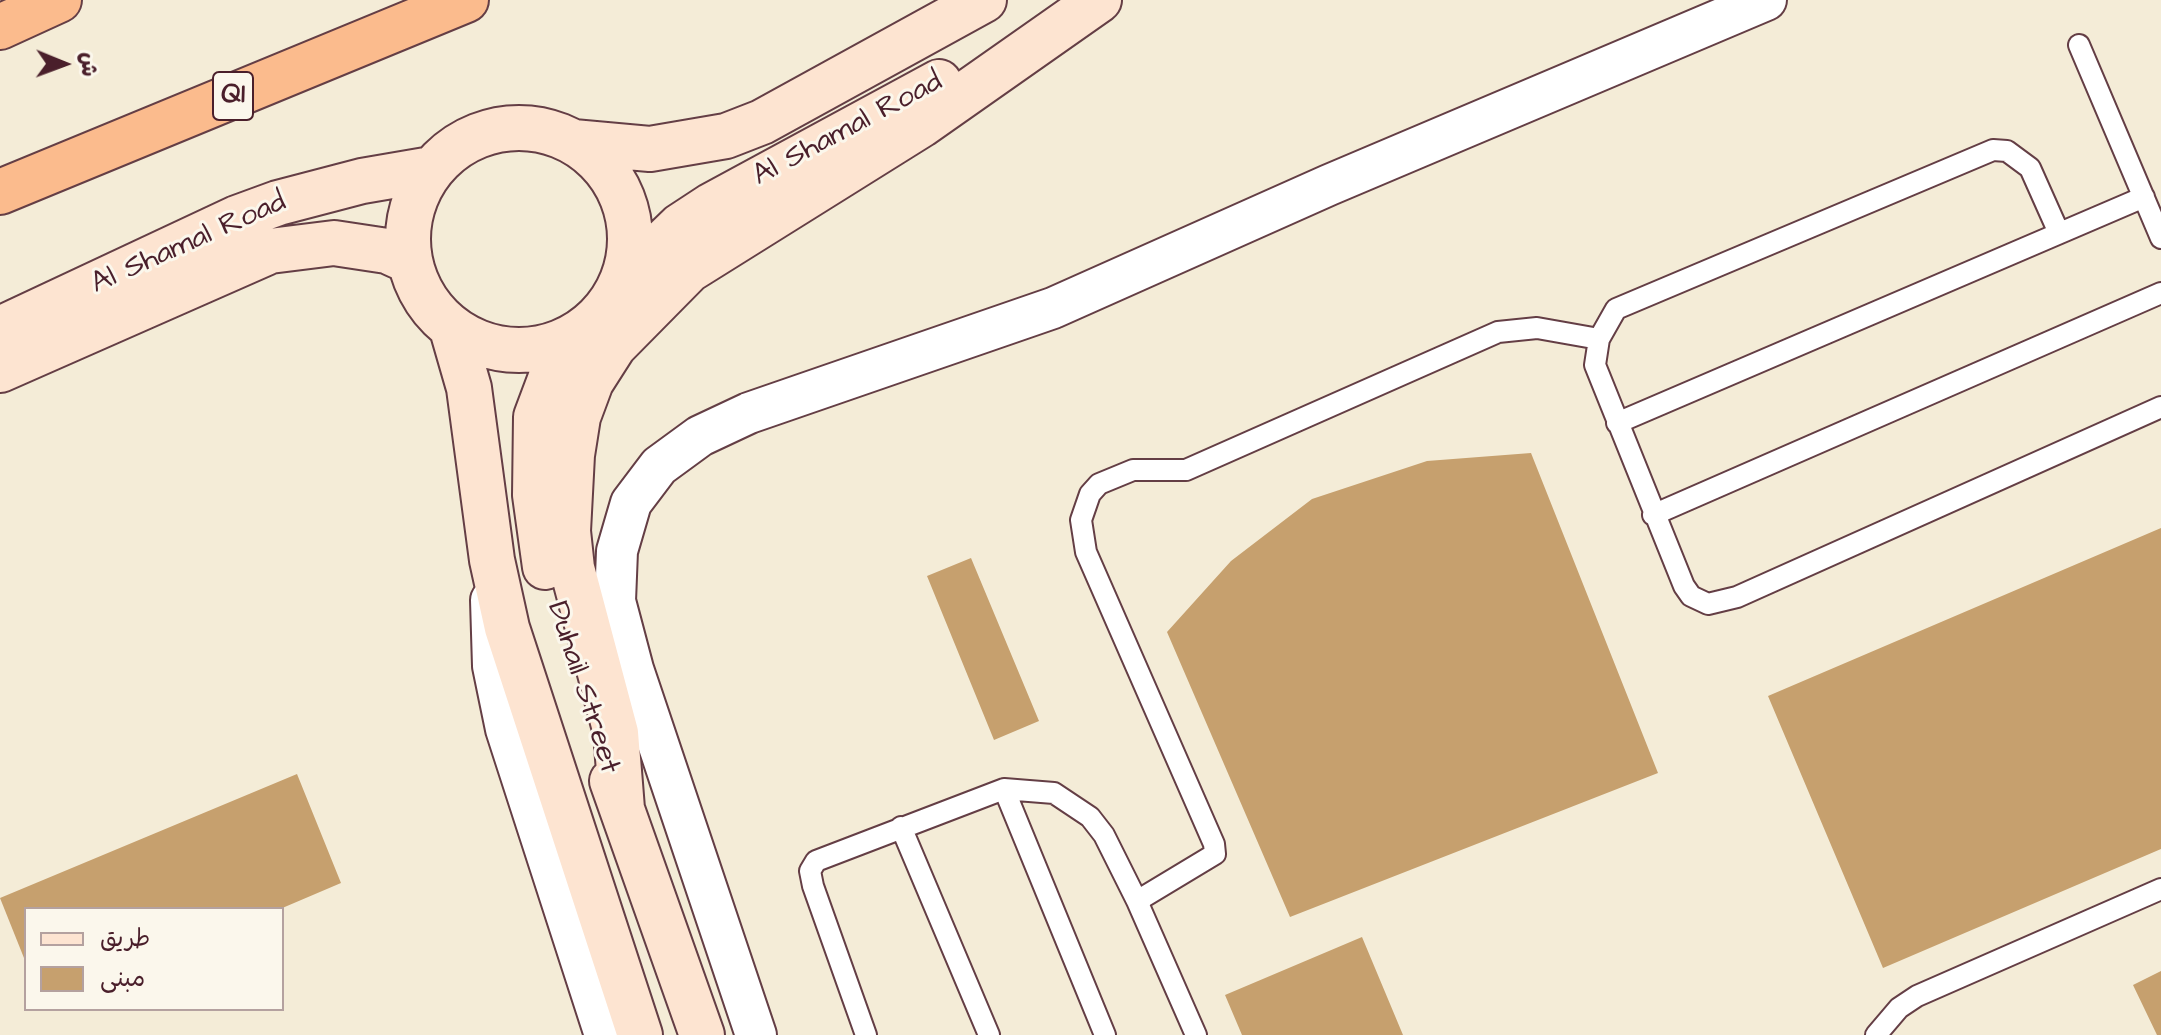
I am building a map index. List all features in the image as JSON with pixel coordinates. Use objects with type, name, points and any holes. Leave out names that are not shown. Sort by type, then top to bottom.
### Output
[{"type":"highway","points":[[0,27],[59,0]]},
{"type":"highway","name":"Q1","points":[[0,192],[466,0]]},
{"type":"main road","name":"Al Shamal Road","points":[[573,142],[650,149],[726,136],[762,122],[984,0]]},
{"type":"main road","name":"Al Shamal Road","points":[[622,282],[680,226],[724,198],[1090,0]]},
{"type":"main road","points":[[622,809],[616,733],[572,568],[568,531],[572,455],[578,417],[591,382],[614,346],[689,270],[921,125],[1099,0]]},
{"type":"main road","points":[[513,127],[544,131],[573,142],[599,162],[618,188],[628,218],[630,251],[622,282],[600,316],[575,337],[544,348],[512,351],[481,345],[452,329],[418,287],[409,261],[408,229],[416,197],[432,169],[455,148],[483,133],[513,127]]},
{"type":"main road","name":"Al Shamal Road","points":[[0,329],[237,218],[348,184],[432,169]]},
{"type":"main road","name":"Al Shamal Road","points":[[0,370],[211,274],[270,251],[334,243],[387,251],[409,261]]},
{"type":"main road","name":"Duhail Street","points":[[452,329],[476,427],[492,560],[507,628],[640,1035]]},
{"type":"main road","name":"Duhail Street","points":[[575,337],[557,361],[536,417],[535,495],[540,543],[562,637],[702,1035]]},
{"type":"street","name":"Duhail Street","points":[[756,1035],[633,669],[615,601],[617,551],[631,503],[659,466],[700,436],[749,413],[1053,308],[1329,185],[1766,0]]},
{"type":"street","name":"Duhail Street","points":[[492,560],[491,634],[498,697],[605,1035]]},
{"type":"lane","points":[[2079,45],[2161,238]]},
{"type":"lane","points":[[2059,233],[2030,168],[2007,151],[1993,150],[1616,309],[1599,339],[1595,365],[1684,586],[1691,596],[1708,604],[1737,597],[2161,407]]},
{"type":"lane","points":[[1617,423],[2144,197]]},
{"type":"lane","points":[[1653,515],[2161,293]]},
{"type":"lane","points":[[1137,901],[1209,859],[1215,854],[1214,844],[1086,552],[1081,520],[1090,494],[1120,473],[1186,470],[1498,332],[1537,328],[1599,339]]},
{"type":"lane","points":[[1004,789],[1105,1035]]},
{"type":"lane","points":[[866,1035],[810,871],[816,861],[1004,789],[1054,793],[1090,817],[1104,835],[1137,901],[1196,1035]]},
{"type":"lane","points":[[901,827],[989,1035]]},
{"type":"lane","points":[[1876,1035],[1899,1008],[1917,996],[2161,889]]},
{"type":"building","points":[[1531,453],[1658,773],[1290,917],[1167,632],[1231,561],[1312,499],[1427,461]]},
{"type":"building","points":[[2161,528],[2161,849],[1883,968],[1768,696]]},
{"type":"building","points":[[971,558],[1039,721],[994,740],[927,576]]},
{"type":"building","points":[[297,774],[341,883],[284,907],[24,907],[24,958],[0,898]]},
{"type":"building","points":[[1362,937],[1403,1035],[1242,1035],[1225,995]]},
{"type":"building","points":[[2161,971],[2161,1035],[2157,1035],[2133,985]]}]
